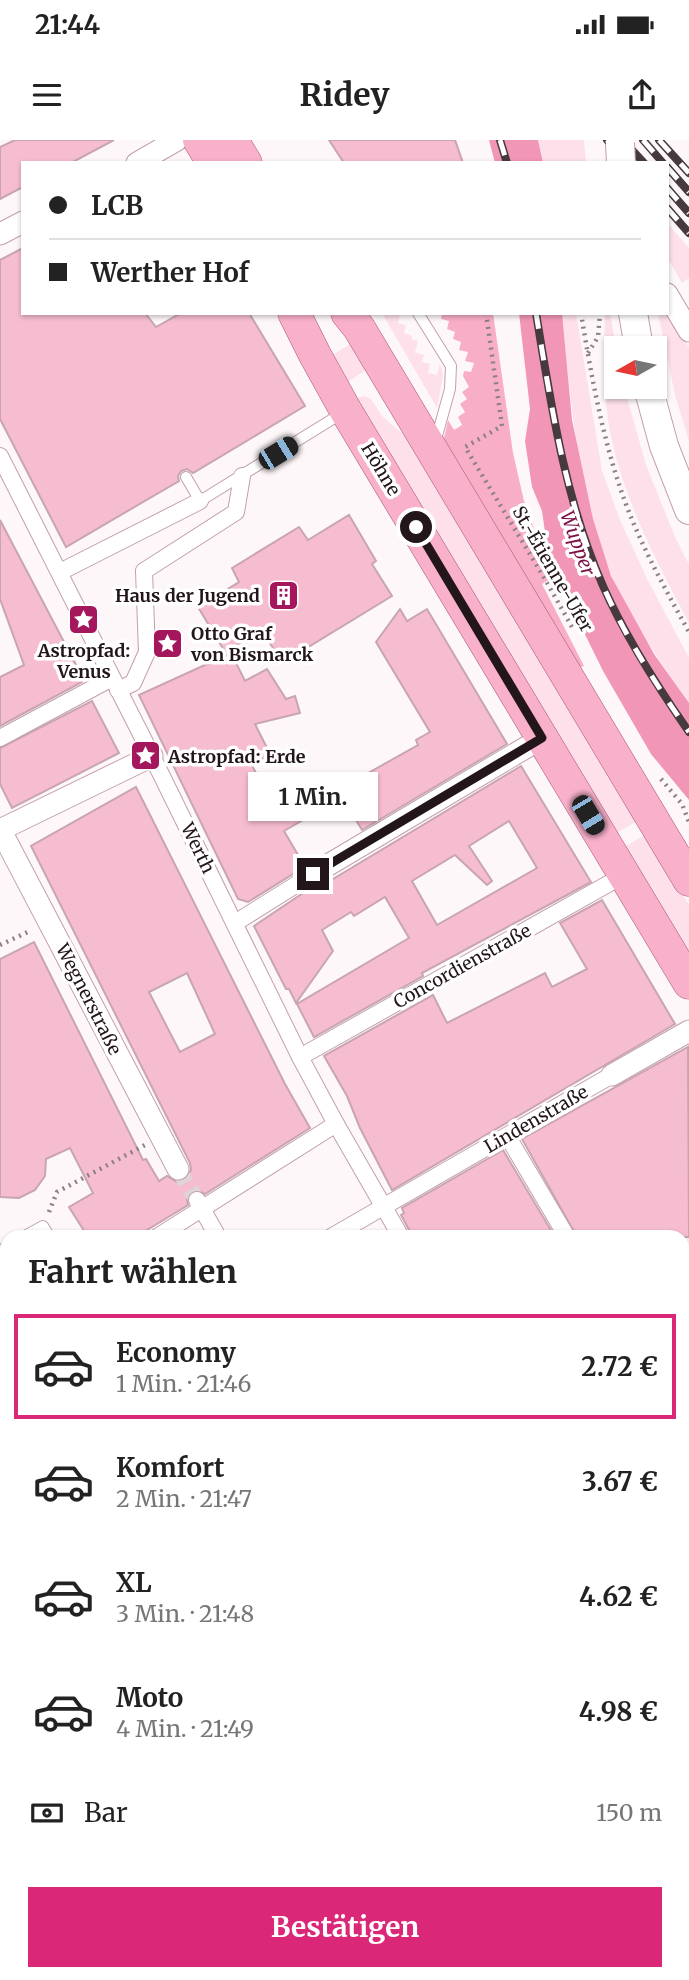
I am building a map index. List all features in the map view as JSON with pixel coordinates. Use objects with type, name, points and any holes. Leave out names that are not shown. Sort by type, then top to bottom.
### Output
[{"type":"main road","points":[[199,140],[212,161]]},
{"type":"main road","points":[[232,140],[245,161]]},
{"type":"main road","points":[[620,140],[621,161]]},
{"type":"main road","name":"Höhne","points":[[295,315],[346,411],[689,983]]},
{"type":"main road","points":[[349,315],[359,328],[689,880]]},
{"type":"main road","points":[[633,315],[637,336]]},
{"type":"main road","points":[[346,411],[351,393],[359,386],[371,386],[402,401]]},
{"type":"main road","points":[[651,399],[664,446],[689,510]]},
{"type":"street","points":[[140,161],[177,140]]},
{"type":"street","points":[[0,234],[21,223]]},
{"type":"street","points":[[669,296],[689,331]]},
{"type":"street","name":"Werth","points":[[0,456],[152,755],[300,1057],[397,1230]]},
{"type":"street","points":[[0,738],[115,684],[133,683],[147,652],[144,571],[236,512],[242,476]]},
{"type":"street","points":[[60,572],[200,501]]},
{"type":"street","points":[[235,923],[542,738]]},
{"type":"street","points":[[0,830],[152,755]]},
{"type":"street","name":"Wegnerstraße","points":[[0,830],[51,922],[178,1169]]},
{"type":"street","name":"Concordienstraße","points":[[300,1057],[624,875]]},
{"type":"street","name":"Lindenstraße","points":[[343,1230],[626,1071],[689,1031]]},
{"type":"street","points":[[168,1230],[336,1124]]},
{"type":"street","points":[[508,1136],[563,1230]]},
{"type":"street","points":[[197,1200],[214,1230]]},
{"type":"lane","points":[[419,315],[451,366],[450,389],[432,452]]},
{"type":"lane","points":[[186,477],[200,501],[346,411]]},
{"type":"lane","points":[[36,1230],[43,1226],[46,1230]]},
{"type":"path","name":"St.-Étienne-Ufer","points":[[486,315],[502,426],[465,447],[572,628]]},
{"type":"path","points":[[581,315],[587,354],[610,454],[632,520],[659,578],[689,632]]},
{"type":"path","points":[[587,354],[598,337],[600,315]]},
{"type":"path","points":[[654,774],[661,778],[683,804],[689,822]]},
{"type":"path","points":[[683,804],[689,799]]},
{"type":"path","points":[[0,945],[29,931]]},
{"type":"path","points":[[43,1226],[57,1192],[160,1137]]},
{"type":"shaded area","points":[[538,140],[584,140],[586,161],[543,161]]},
{"type":"shaded area","points":[[669,225],[689,248],[689,278],[682,283],[669,260]]},
{"type":"shaded area","points":[[669,313],[689,348],[689,441],[675,395],[667,356],[667,336],[663,336],[658,315],[669,315]]},
{"type":"shaded area","points":[[383,315],[400,315],[398,323],[406,325],[404,333],[418,341],[415,352],[424,355],[422,362],[430,364],[428,373],[437,375],[440,363],[443,376],[437,408]]},
{"type":"shaded area","points":[[442,315],[493,315],[513,453],[524,501],[552,578],[542,584],[584,666],[581,667],[573,659],[446,451],[444,438],[448,420],[454,430],[462,425],[458,417],[465,412],[460,404],[467,399],[462,392],[469,387],[463,376],[464,371],[471,372],[474,363],[465,361],[468,352],[459,350],[461,342],[453,339],[455,332],[447,329],[449,321],[441,319]]},
{"type":"shaded area","points":[[562,315],[576,315],[602,471],[620,520],[647,579],[689,658],[689,703],[647,641],[611,575],[583,480],[568,379]]},
{"type":"shaded area","points":[[605,315],[610,315],[614,336],[604,336]]},
{"type":"shaded area","points":[[352,343],[367,369],[345,384],[329,357]]},
{"type":"shaded area","points":[[364,396],[371,399],[382,416],[410,440],[639,820],[615,834],[357,403],[358,398]]},
{"type":"shaded area","points":[[606,399],[627,399],[646,465],[689,565],[689,623],[649,544],[626,490],[610,433]]},
{"type":"shaded area","points":[[646,834],[689,905],[689,951],[623,848]]},
{"type":"water","points":[[489,140],[538,140],[543,161],[494,161]]},
{"type":"water","name":"Wupper","points":[[519,315],[562,315],[572,420],[593,519],[611,576],[654,654],[689,703],[689,800],[651,754],[603,671],[573,610],[547,546],[542,511],[532,487],[525,441],[530,409]]},
{"type":"building","points":[[15,140],[114,140],[75,161],[21,161],[21,188],[0,199],[0,147]]},
{"type":"building","points":[[329,140],[455,140],[462,161],[343,161]]},
{"type":"building","points":[[21,249],[21,315],[147,315],[156,327],[177,315],[250,315],[305,406],[193,473],[187,469],[181,471],[179,481],[66,547],[0,419],[0,260]]},
{"type":"building","name":"Haus der Jugend","points":[[349,515],[376,561],[372,564],[392,596],[282,663],[262,630],[225,652],[198,607],[239,582],[232,568],[299,527],[308,540]]},
{"type":"building","points":[[0,520],[83,678],[82,682],[0,726],[0,677],[24,665],[0,599]]},
{"type":"building","points":[[400,609],[407,621],[427,609],[507,744],[362,830],[338,790],[418,745],[416,740],[430,732],[376,642]]},
{"type":"building","points":[[231,653],[245,681],[267,669],[286,699],[295,696],[300,713],[255,724],[271,756],[251,763],[271,804],[307,783],[322,809],[284,831],[304,865],[301,869],[248,902],[238,899],[139,695]]},
{"type":"building","points":[[92,701],[119,753],[12,808],[0,784],[0,748]]},
{"type":"building","points":[[521,766],[591,882],[422,973],[423,976],[314,1037],[297,1004],[409,938],[385,897],[354,916],[351,912],[322,930],[333,951],[296,1003],[254,926],[312,887],[318,888]],"holes":[[[509,821],[537,868],[437,925],[412,881],[455,855],[487,885],[492,881],[469,846]]]},
{"type":"building","points":[[136,787],[285,1084],[310,1128],[205,1194],[198,1190],[191,1191],[187,1199],[188,1205],[147,1230],[84,1230],[69,1207],[93,1193],[70,1148],[46,1159],[45,1176],[35,1190],[19,1198],[0,1197],[0,959],[34,942],[143,1160],[146,1159],[159,1181],[167,1176],[177,1182],[185,1180],[191,1170],[190,1163],[31,846]],"holes":[[[187,973],[215,1034],[180,1052],[149,992]]]},
{"type":"building","points":[[602,900],[675,1024],[392,1190],[347,1096],[324,1056],[433,995],[447,1023],[545,973],[552,987],[587,969],[560,923]]},
{"type":"building","points":[[688,1047],[689,1230],[573,1230],[522,1139]]},
{"type":"building","points":[[503,1150],[551,1230],[409,1230],[401,1215],[404,1213],[402,1208]]},
{"type":"tunnel","points":[[178,1169],[197,1200]]},
{"type":"railway","points":[[500,140],[506,161]]},
{"type":"railway","points":[[607,140],[625,161]]},
{"type":"railway","points":[[623,140],[642,161]]},
{"type":"railway","points":[[643,140],[661,161]]},
{"type":"railway","points":[[659,140],[689,173]]},
{"type":"railway","points":[[669,169],[689,192]]},
{"type":"railway","points":[[669,190],[689,213]]},
{"type":"railway","points":[[669,210],[689,233]]},
{"type":"railway","points":[[536,315],[561,452],[590,553],[603,586],[632,643],[689,732]]},
{"type":"place","name":"Haus der Jugend","points":[[283,595]]},
{"type":"place","name":"Astropfad: Venus","points":[[84,619]]},
{"type":"place","name":"Otto Graf von Bismarck","points":[[168,643]]},
{"type":"place","name":"Astropfad: Erde","points":[[145,756]]},
{"type":"route","points":[[313,874],[542,738],[416,527]]}]
